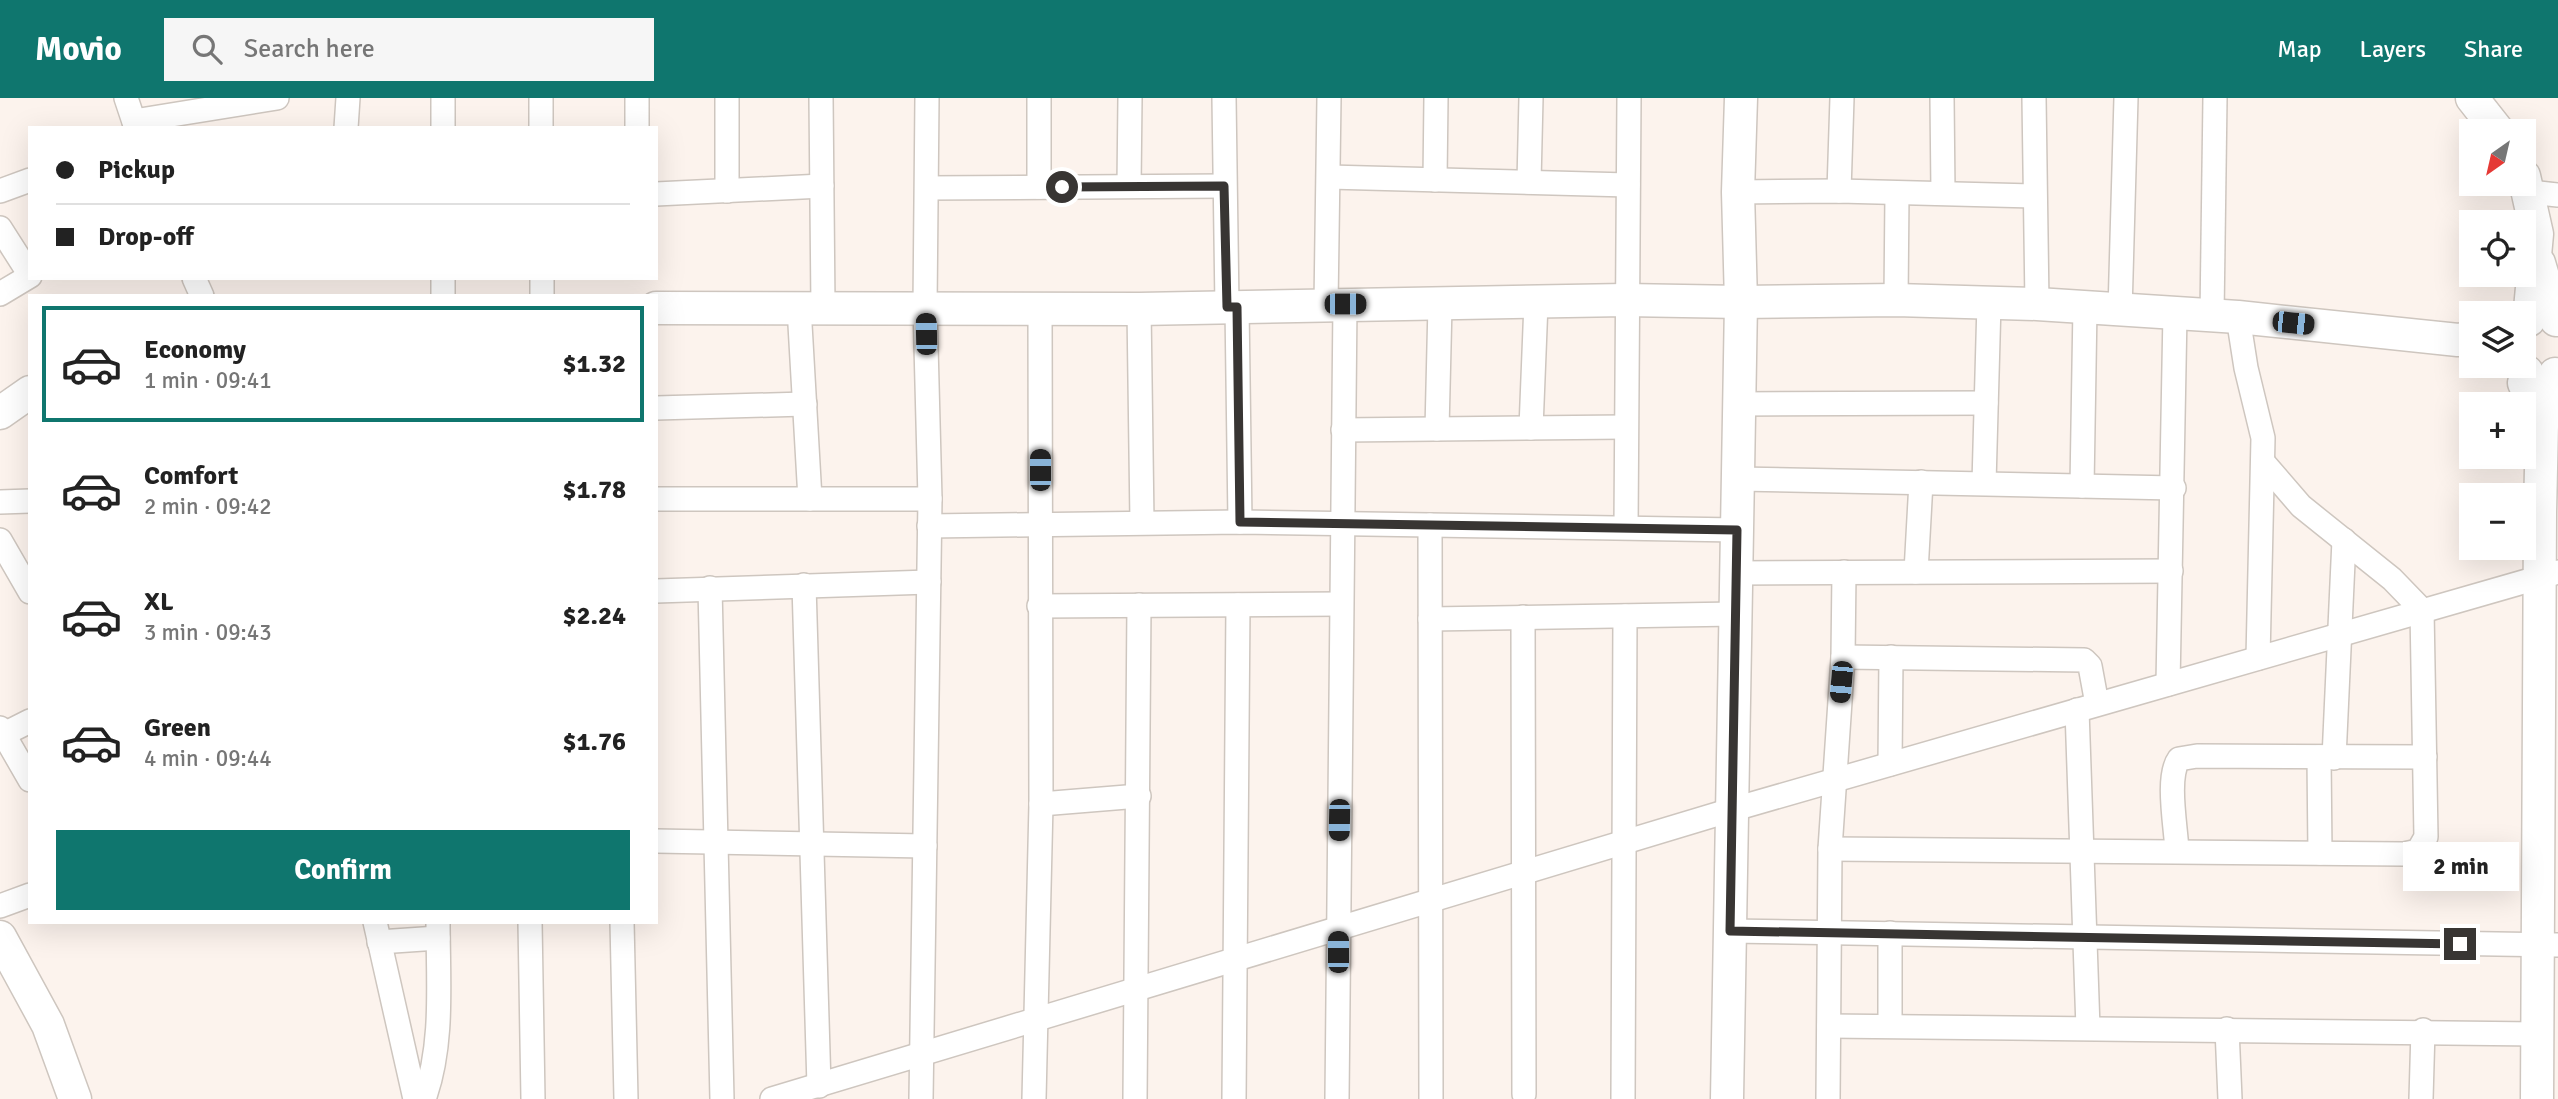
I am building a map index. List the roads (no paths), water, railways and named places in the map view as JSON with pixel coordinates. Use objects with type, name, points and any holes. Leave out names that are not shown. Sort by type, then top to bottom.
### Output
[{"type":"street","points":[[126,98],[135,124],[277,98]]},
{"type":"street","points":[[346,126],[348,98]]},
{"type":"street","points":[[443,98],[443,126]]},
{"type":"street","points":[[541,98],[541,126]]},
{"type":"street","points":[[637,98],[637,126]]},
{"type":"street","points":[[727,98],[727,191]]},
{"type":"street","points":[[810,499],[805,404],[822,186],[821,98]]},
{"type":"street","points":[[921,1099],[930,499],[925,307],[927,98]]},
{"type":"street","points":[[1039,187],[1040,98]]},
{"type":"street","points":[[1129,186],[1130,98]]},
{"type":"street","points":[[1224,98],[1224,186],[1232,307],[1240,522]]},
{"type":"street","points":[[1329,98],[1329,177],[1343,430],[1337,1099]]},
{"type":"street","points":[[1435,180],[1436,98]]},
{"type":"street","points":[[1530,182],[1531,98]]},
{"type":"street","points":[[1626,527],[1625,300],[1629,98]]},
{"type":"street","points":[[1727,1099],[1741,302],[1738,192],[1741,98]]},
{"type":"street","points":[[1839,191],[1842,98]]},
{"type":"street","points":[[1942,98],[1942,192]]},
{"type":"street","points":[[2034,98],[2033,195],[2037,304]]},
{"type":"street","points":[[2120,311],[2126,98]]},
{"type":"street","points":[[2215,98],[2225,316],[2246,368],[2261,428],[2263,462],[2258,658]]},
{"type":"street","points":[[1329,177],[1628,185]]},
{"type":"street","points":[[0,191],[28,181]]},
{"type":"street","points":[[658,194],[822,186]]},
{"type":"street","points":[[927,188],[1224,186]]},
{"type":"street","points":[[2537,188],[2537,255],[2542,321]]},
{"type":"street","points":[[1738,192],[2033,195]]},
{"type":"street","points":[[1896,300],[1897,194]]},
{"type":"street","points":[[0,228],[28,273]]},
{"type":"street","points":[[0,294],[28,277]]},
{"type":"street","points":[[658,308],[925,307],[1040,310],[1625,300],[1896,300],[2037,304],[2225,316],[2459,340]]},
{"type":"street","points":[[1531,428],[1536,303]]},
{"type":"street","points":[[1984,483],[1989,303]]},
{"type":"street","points":[[1437,429],[1440,305]]},
{"type":"street","points":[[2082,486],[2085,307]]},
{"type":"street","points":[[1139,309],[1142,522]]},
{"type":"street","points":[[1034,1099],[1041,804],[1040,310]]},
{"type":"street","points":[[2168,684],[2174,488],[2175,313]]},
{"type":"street","points":[[2537,1099],[2538,1034],[2549,945],[2538,781],[2548,576],[2542,424],[2524,383],[2540,371]]},
{"type":"street","points":[[0,413],[28,394]]},
{"type":"street","points":[[1739,404],[1986,403]]},
{"type":"street","points":[[658,408],[805,404]]},
{"type":"street","points":[[1343,430],[1625,427]]},
{"type":"street","points":[[1830,849],[2083,849],[2404,854],[2418,851],[2426,837],[2422,610],[2392,579],[2301,506],[2263,462]]},
{"type":"street","points":[[1738,479],[2174,488]]},
{"type":"street","points":[[1916,572],[1921,482]]},
{"type":"street","points":[[658,499],[930,499]]},
{"type":"street","points":[[0,502],[28,501]]},
{"type":"street","points":[[929,526],[1240,522],[1737,530]]},
{"type":"street","points":[[1430,525],[1430,1099]]},
{"type":"street","points":[[0,540],[28,588]]},
{"type":"street","points":[[2320,853],[2326,758],[2340,633],[2344,540]]},
{"type":"street","points":[[1828,1099],[1830,849],[1843,657],[1844,572]]},
{"type":"street","points":[[1736,573],[2171,572]]},
{"type":"street","points":[[772,1099],[1731,810],[1833,783],[2340,633],[2548,576]]},
{"type":"street","points":[[658,591],[929,582]]},
{"type":"street","points":[[804,585],[819,1086]]},
{"type":"street","points":[[710,588],[722,1099]]},
{"type":"street","points":[[1039,606],[1341,604]]},
{"type":"street","points":[[1234,1099],[1238,605]]},
{"type":"street","points":[[1135,1099],[1139,606]]},
{"type":"street","points":[[1430,619],[1735,614]]},
{"type":"street","points":[[1623,1099],[1625,616]]},
{"type":"street","points":[[1523,617],[1524,1094]]},
{"type":"street","points":[[1891,656],[1891,764]]},
{"type":"street","points":[[1843,657],[2084,660],[2090,666],[2083,849],[2088,1028]]},
{"type":"street","points":[[28,722],[1,733],[28,777]]},
{"type":"street","points":[[2177,851],[2173,780],[2174,766],[2179,759],[2197,756],[2425,757]]},
{"type":"street","points":[[1041,804],[1139,796]]},
{"type":"street","points":[[658,841],[925,846]]},
{"type":"street","points":[[0,906],[28,896]]},
{"type":"street","points":[[530,924],[533,1099]]},
{"type":"street","points":[[622,924],[626,1099]]},
{"type":"street","points":[[415,1099],[377,932],[438,930],[437,1024],[430,1083],[424,1099]]},
{"type":"street","points":[[1730,931],[2549,945]]},
{"type":"street","points":[[1890,933],[1890,1026]]},
{"type":"street","points":[[0,937],[48,1025],[75,1099]]},
{"type":"street","points":[[1829,1026],[2423,1030],[2538,1034]]},
{"type":"street","points":[[2227,1029],[2231,1099]]},
{"type":"street","points":[[2421,1099],[2423,1030]]}]
